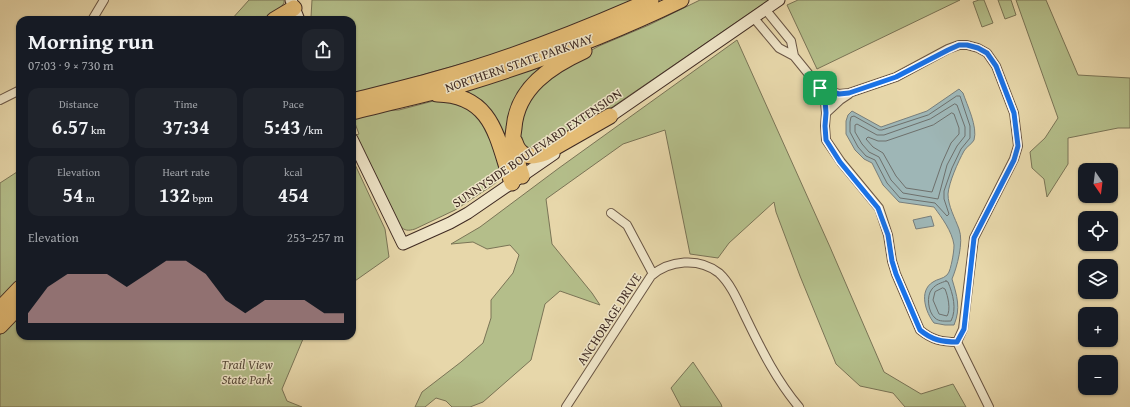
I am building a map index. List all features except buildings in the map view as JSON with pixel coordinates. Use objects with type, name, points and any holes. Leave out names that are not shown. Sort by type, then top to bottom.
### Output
[{"type":"highway","name":"NORTHERN STATE PARKWAY","points":[[356,100],[438,79],[484,65],[562,38],[651,0]]},
{"type":"highway","name":"NORTHERN STATE PARKWAY","points":[[356,111],[424,95],[467,83],[518,66],[569,48],[648,16],[681,0]]},
{"type":"highway","points":[[281,16],[294,9]]},
{"type":"highway","points":[[517,179],[513,146],[514,119],[523,98],[537,80],[556,65],[602,43],[648,16]]},
{"type":"highway","points":[[424,95],[446,94],[475,104],[490,122],[517,179]]},
{"type":"highway","points":[[513,136],[519,152],[527,156],[535,156],[544,153],[610,116]]},
{"type":"highway","points":[[0,309],[16,292]]},
{"type":"highway","points":[[0,326],[16,308]]},
{"type":"main road","name":"SUNNYSIDE BOULEVARD EXTENSION","points":[[356,147],[402,244],[462,216],[779,0]]},
{"type":"street","points":[[94,16],[104,0]]},
{"type":"street","points":[[765,9],[791,41],[794,56]]},
{"type":"street","points":[[753,17],[779,48],[794,56],[820,88],[825,100],[826,140],[840,162],[878,208],[888,235],[892,261],[896,274],[920,330],[927,336],[937,341],[957,342]]},
{"type":"street","points":[[820,88],[839,94],[849,93],[896,77],[959,45],[967,45],[978,48],[987,53],[998,71],[1014,113],[1018,146],[1014,160],[974,238],[964,329],[957,342]]},
{"type":"street","points":[[0,100],[16,92]]},
{"type":"street","points":[[826,113],[849,93]]},
{"type":"street","points":[[611,213],[627,225],[653,274]]},
{"type":"street","name":"ANCHORAGE DRIVE","points":[[566,407],[653,274],[664,267],[687,262],[706,266],[719,274],[730,286],[770,365],[782,386],[799,407]]},
{"type":"street","points":[[957,342],[988,407]]},
{"type":"green space","points":[[249,0],[284,0],[281,7],[268,16],[235,16]]},
{"type":"green space","points":[[312,0],[641,0],[533,45],[529,41],[506,51],[356,94],[356,16],[311,16]]},
{"type":"green space","points":[[700,0],[769,0],[608,110],[530,154],[516,140],[523,103],[566,64],[599,46],[649,25]]},
{"type":"green space","points":[[798,0],[960,0],[817,69],[787,5]]},
{"type":"green space","points":[[984,0],[993,23],[982,27],[973,2]]},
{"type":"green space","points":[[998,0],[1011,0],[1016,15],[1005,19]]},
{"type":"green space","points":[[1016,0],[1046,0],[1078,75],[1130,78],[1130,128],[1118,128],[1068,138],[1068,164],[1047,197],[1044,179],[1032,168],[1030,152],[1045,138],[1058,118]]},
{"type":"green space","points":[[737,40],[830,247],[884,372],[921,394],[953,384],[966,407],[905,407],[893,393],[860,386],[836,364],[800,276],[776,212],[774,202],[729,243],[718,258],[690,254],[665,130],[623,144],[546,199],[552,244],[600,305],[560,291],[545,304],[531,360],[483,402],[470,407],[452,407],[446,401],[436,398],[425,407],[415,407],[422,392],[483,343],[491,318],[491,300],[513,273],[519,255],[510,245],[487,249],[473,242],[451,244],[480,227],[559,168]]},
{"type":"green space","points":[[558,60],[523,92],[511,154],[460,90]]},
{"type":"green space","points":[[441,99],[457,99],[484,116],[503,171],[499,172],[499,175],[502,176],[493,185],[455,210],[415,229],[403,229],[400,226],[356,135],[359,134],[356,126],[356,117],[374,111],[399,110]]},
{"type":"green space","points":[[356,167],[385,229],[389,257],[356,280]]},
{"type":"green space","points":[[16,173],[16,285],[0,300],[0,183]]},
{"type":"green space","name":"Trail View State Park","points":[[16,318],[16,340],[303,340],[282,389],[287,401],[302,407],[0,407],[0,335]]},
{"type":"green space","points":[[693,362],[722,407],[681,407],[671,388]]},
{"type":"water","points":[[959,89],[963,93],[969,110],[975,129],[975,135],[974,140],[965,150],[959,161],[952,178],[948,194],[949,203],[959,229],[961,241],[958,261],[952,279],[958,307],[956,319],[954,325],[945,325],[934,323],[931,319],[926,308],[925,296],[928,286],[948,274],[950,270],[954,245],[949,230],[934,207],[899,202],[883,185],[872,163],[864,159],[855,150],[846,134],[846,121],[848,115],[852,111],[881,127],[927,111]]},
{"type":"water","points":[[931,216],[934,226],[916,229],[913,220]]},
{"type":"route","points":[[959,45],[967,45],[978,48],[987,53],[996,66],[1014,113],[1018,146],[1014,160],[974,238],[964,329],[957,342],[937,341],[927,336],[920,330],[896,274],[892,261],[888,235],[878,208],[840,162],[826,140],[825,100],[820,88],[839,94],[849,93],[896,77],[959,45]]}]
